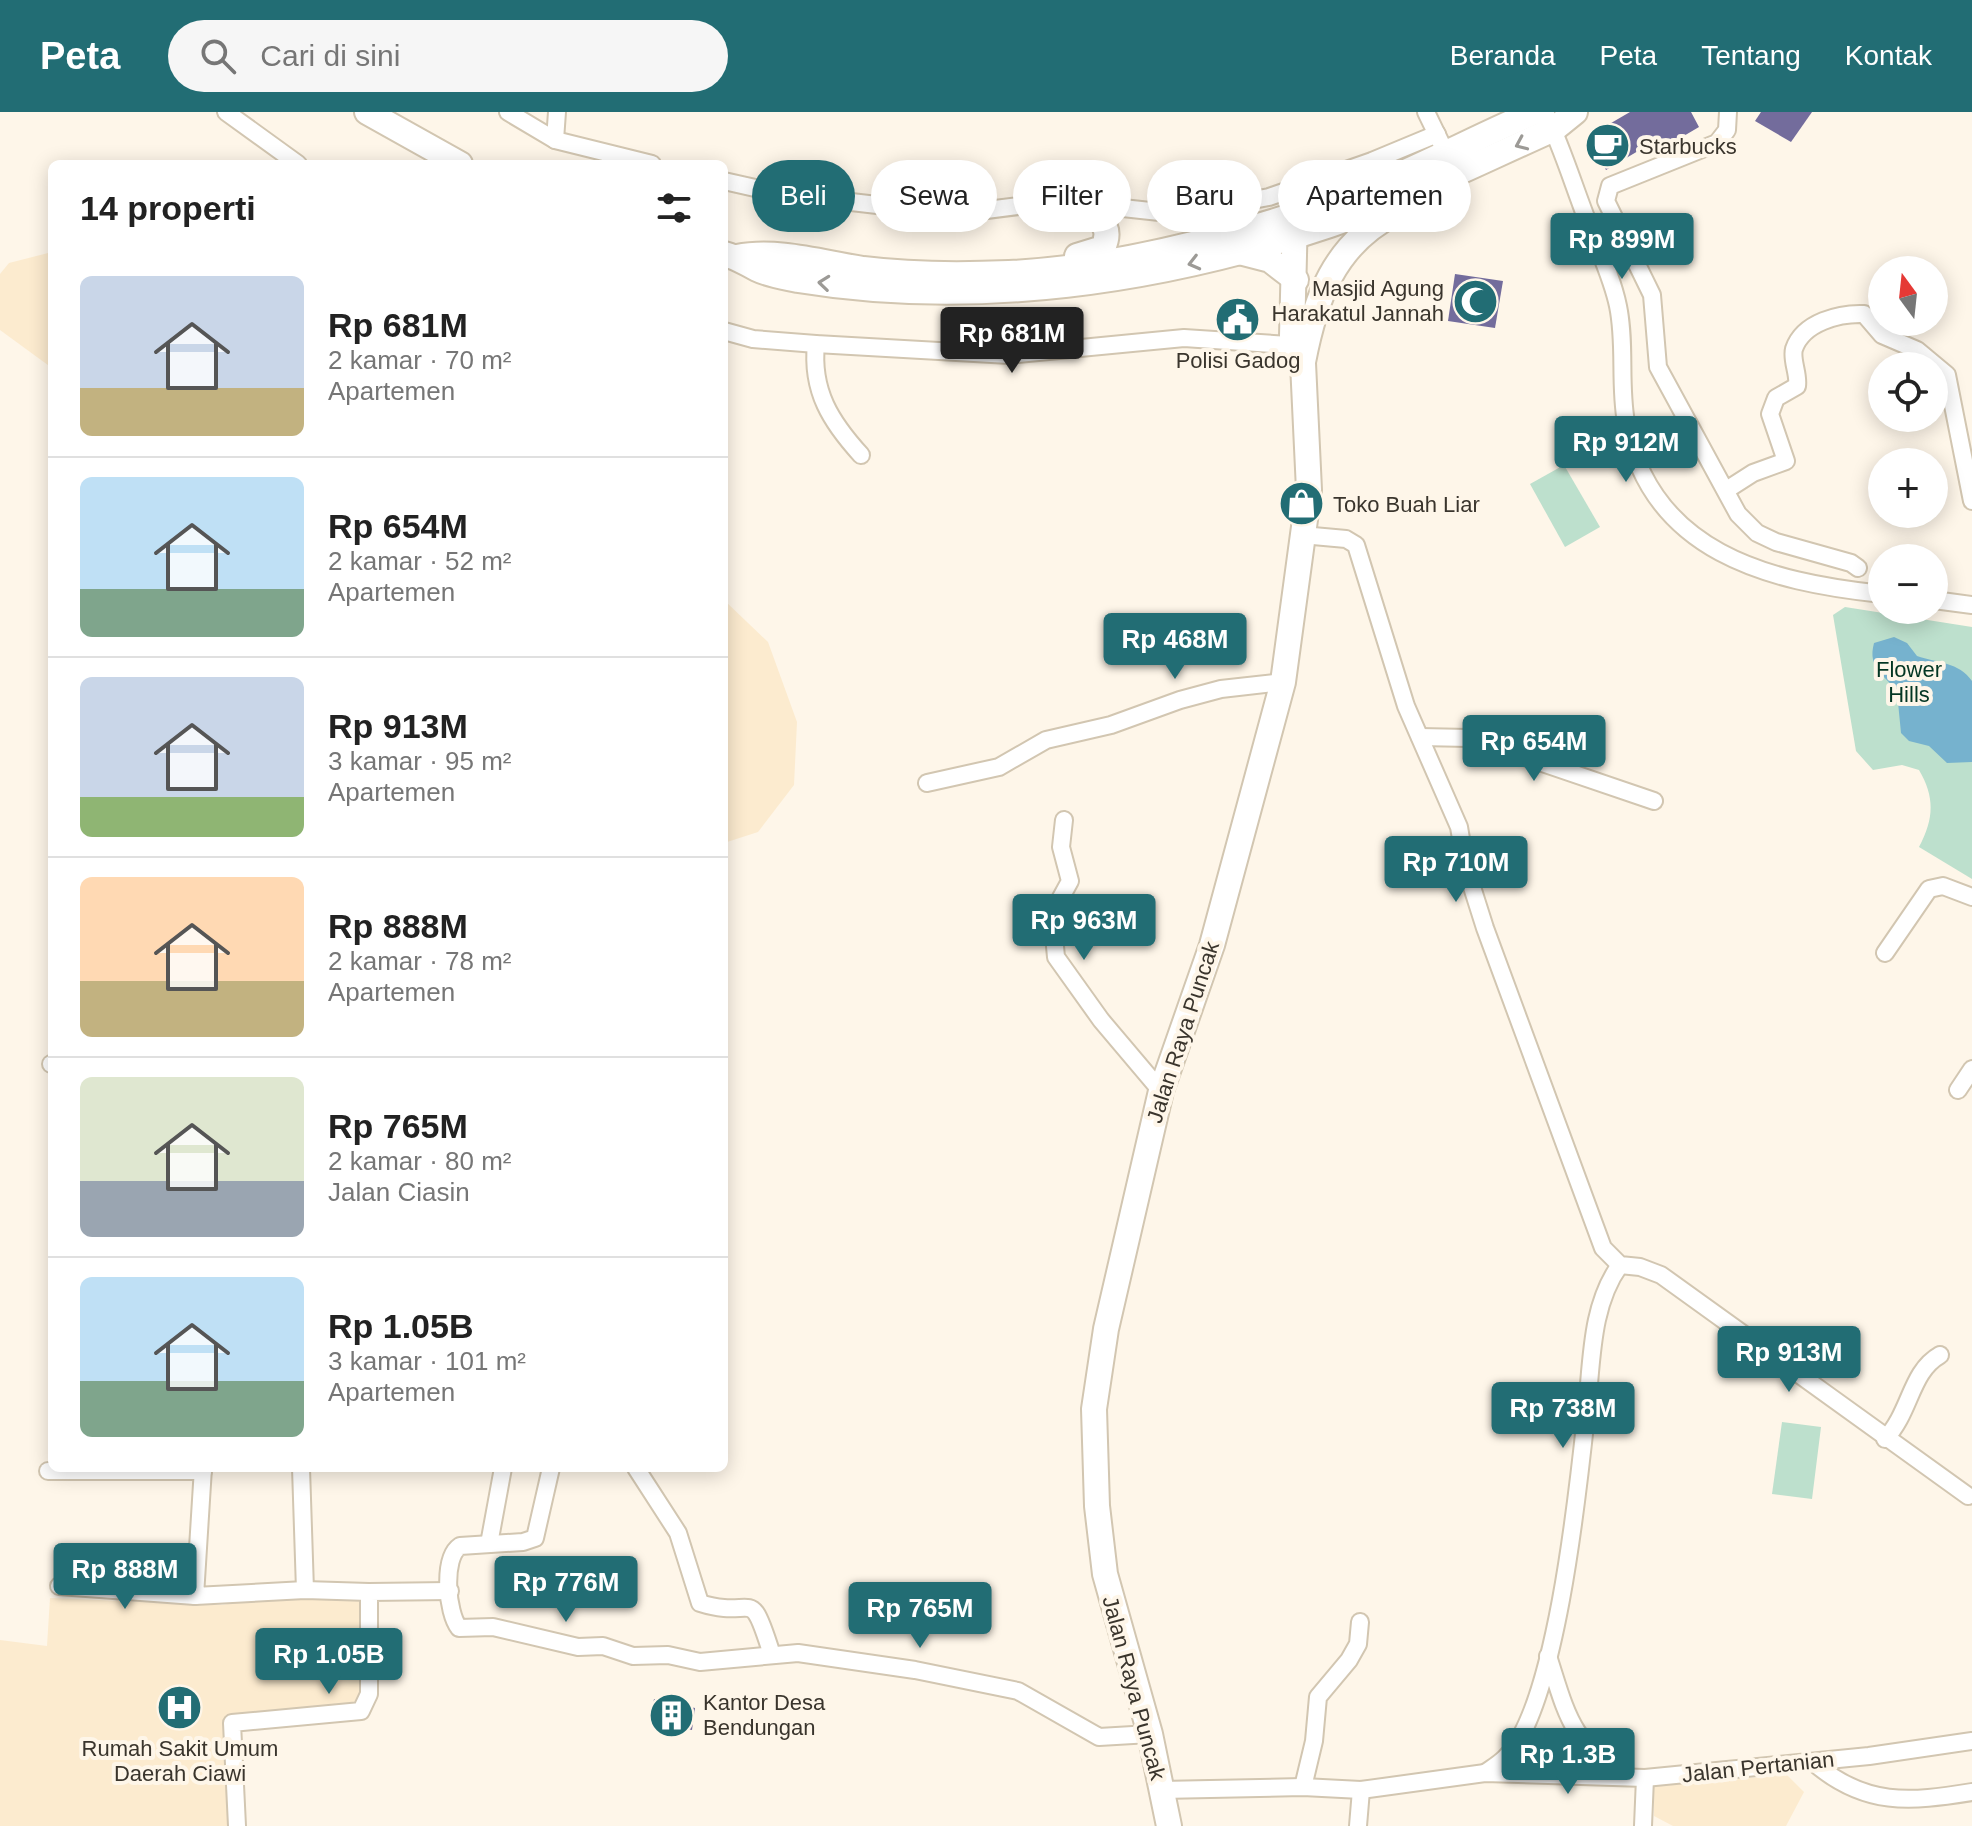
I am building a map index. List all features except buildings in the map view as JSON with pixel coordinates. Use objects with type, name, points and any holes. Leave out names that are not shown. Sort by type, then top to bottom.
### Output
[{"type":"highway","points":[[367,112],[453,160]]},
{"type":"highway","points":[[1416,160],[1440,143],[1535,112]]},
{"type":"highway","points":[[1471,165],[1550,121],[1575,112]]},
{"type":"highway","points":[[730,255],[768,254],[905,272],[1010,273],[1095,264],[1278,229]]},
{"type":"highway","points":[[1041,270],[1064,258],[1098,252],[1107,240],[1106,232]]},
{"type":"highway","points":[[730,255],[759,270],[797,280],[949,291],[1112,281],[1239,252],[1283,232]]},
{"type":"highway","name":"Jalan Raya Puncak","points":[[1169,1826],[1150,1734],[1105,1574],[1097,1506],[1094,1409],[1106,1329],[1161,1091],[1212,945],[1283,682],[1309,490],[1301,351],[1292,325],[1296,232]]},
{"type":"highway","points":[[1301,351],[1321,290],[1341,256],[1366,232]]},
{"type":"highway","points":[[1239,252],[1270,260],[1296,280]]},
{"type":"street","points":[[226,112],[292,160]]},
{"type":"street","points":[[508,112],[555,140],[636,160]]},
{"type":"street","points":[[555,140],[557,112]]},
{"type":"street","points":[[1131,210],[1159,214],[1210,209],[1269,197],[1372,161],[1440,143],[1426,112]]},
{"type":"street","points":[[1728,112],[1727,130],[1717,143],[1610,186],[1605,196],[1652,295],[1658,367],[1684,410],[1711,467],[1728,489],[1738,514],[1762,536],[1851,563],[1858,568]]},
{"type":"street","points":[[1550,121],[1618,305],[1626,424],[1639,465],[1656,496],[1702,543],[1735,561],[1820,586],[1868,592]]},
{"type":"street","points":[[728,182],[782,194],[955,214],[1013,207]]},
{"type":"street","points":[[1728,489],[1753,473],[1786,461],[1770,414],[1776,398],[1797,386],[1794,348],[1818,324],[1832,317],[1856,313],[1864,314],[1882,335],[1917,350],[1947,375],[1972,501]]},
{"type":"street","points":[[728,332],[753,339],[1009,355],[1184,338],[1301,351]]},
{"type":"street","points":[[816,344],[815,377],[826,409],[861,455]]},
{"type":"street","points":[[1302,535],[1346,539],[1356,545],[1388,653],[1459,827],[1467,872],[1485,928],[1599,1242],[1620,1265],[1640,1267],[1661,1275],[1968,1496]]},
{"type":"street","points":[[1948,602],[1972,605]]},
{"type":"street","points":[[927,783],[999,767],[1046,740],[1111,725],[1192,697],[1248,684],[1283,682]]},
{"type":"street","points":[[1420,737],[1469,738],[1654,801]]},
{"type":"street","points":[[1064,820],[1061,847],[1070,881],[1052,914],[1056,957],[1101,1020],[1161,1091]]},
{"type":"street","points":[[1885,953],[1929,889],[1943,886],[1972,897]]},
{"type":"street","points":[[1958,1090],[1972,1069]]},
{"type":"street","points":[[1485,1773],[1506,1758],[1516,1744],[1532,1709],[1554,1640],[1578,1496],[1596,1325],[1607,1285],[1620,1265]]},
{"type":"street","points":[[1885,1439],[1902,1419],[1921,1370],[1940,1355]]},
{"type":"street","points":[[195,1596],[203,1472]]},
{"type":"street","points":[[301,1472],[305,1590]]},
{"type":"street","points":[[489,1544],[502,1472]]},
{"type":"street","points":[[550,1472],[538,1534],[527,1542],[460,1546],[454,1550],[450,1561],[450,1591],[455,1624],[462,1630],[493,1627],[578,1647],[603,1646],[633,1656],[668,1655],[700,1662],[807,1654],[1007,1688],[1029,1695],[1099,1737],[1150,1734]]},
{"type":"street","points":[[639,1472],[678,1533],[700,1603],[716,1608],[753,1607],[759,1612],[772,1655]]},
{"type":"street","points":[[59,1586],[195,1596],[305,1590],[450,1591]]},
{"type":"street","points":[[237,1826],[232,1723],[355,1714],[365,1708],[369,1694],[369,1592]]},
{"type":"street","points":[[1303,1787],[1318,1697],[1349,1660],[1358,1644],[1360,1622]]},
{"type":"street","points":[[1548,1656],[1569,1721],[1584,1743],[1600,1760],[1639,1778],[1643,1826]]},
{"type":"street","name":"Jalan Pertanian","points":[[1161,1790],[1303,1787],[1361,1790],[1485,1773],[1639,1778],[1813,1762],[1972,1741]]},
{"type":"street","points":[[1813,1762],[1857,1789],[1897,1800],[1914,1802],[1972,1792]]},
{"type":"street","points":[[1358,1826],[1361,1790]]},
{"type":"shaded area","points":[[48,253],[48,365],[0,330],[0,274],[9,263]]},
{"type":"shaded area","points":[[728,604],[768,642],[797,722],[794,785],[758,832],[728,842]]},
{"type":"shaded area","name":"Rumah Sakit Umum Daerah Ciawi","points":[[356,1595],[361,1604],[364,1704],[228,1726],[232,1826],[0,1826],[0,1640],[47,1646],[50,1598],[222,1605],[262,1598]]},
{"type":"shaded area","points":[[1787,1775],[1804,1792],[1786,1826],[1673,1826],[1654,1816],[1654,1786]]},
{"type":"green space","points":[[1564,465],[1600,527],[1565,547],[1530,484]]},
{"type":"green space","name":"Flower Hills","points":[[1845,607],[1868,611],[1868,624],[1948,623],[1972,627],[1972,879],[1919,847],[1928,827],[1931,808],[1928,789],[1919,770],[1902,765],[1873,770],[1856,751],[1833,615]]},
{"type":"green space","points":[[1782,1422],[1821,1427],[1812,1499],[1772,1494]]},
{"type":"water","points":[[1894,637],[1907,643],[1917,656],[1961,670],[1972,681],[1972,762],[1947,763],[1929,746],[1909,741],[1901,733],[1897,692],[1878,670],[1872,652],[1874,643]]},
{"type":"place","name":"Starbucks","points":[[1608,146]]},
{"type":"place","name":"Masjid Agung Harakatul Jannah","points":[[1475,301]]},
{"type":"place","name":"Polisi Gadog","points":[[1238,319]]},
{"type":"place","name":"Toko Buah Liar","points":[[1302,504]]},
{"type":"place","name":"Rumah Sakit Umum Daerah Ciawi","points":[[180,1707]]},
{"type":"place","name":"Kantor Desa Bendungan","points":[[672,1715]]}]
